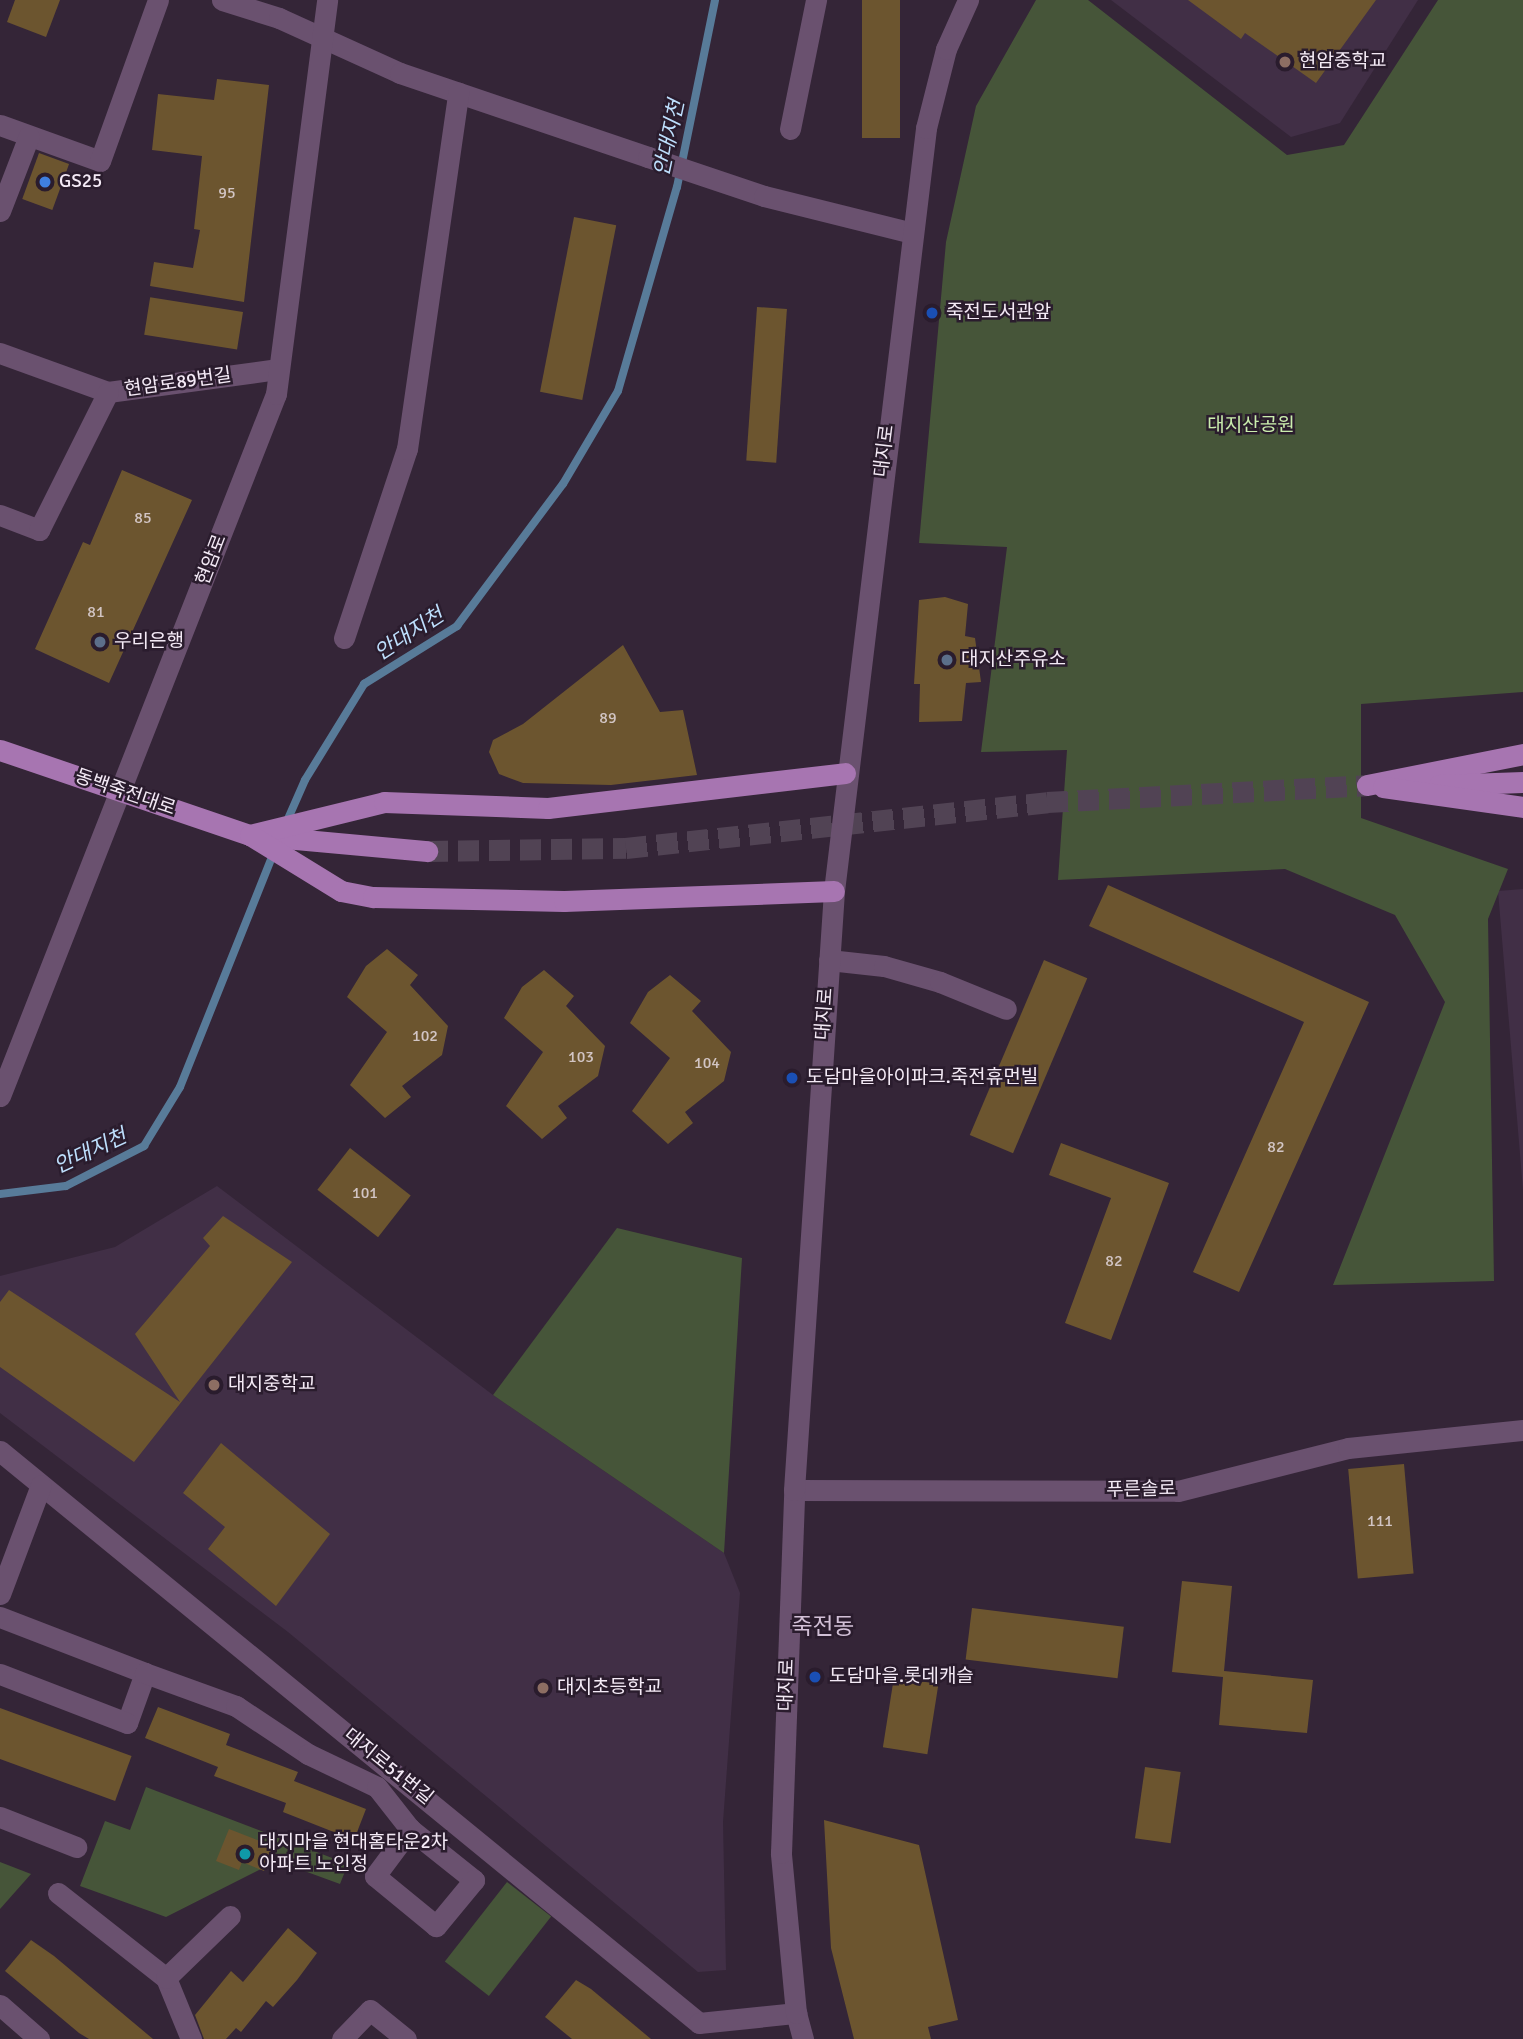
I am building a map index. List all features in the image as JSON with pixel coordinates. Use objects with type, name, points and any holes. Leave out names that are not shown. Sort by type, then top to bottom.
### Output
[{"type":"main road","name":"동백죽전대로","points":[[0,750],[48,769],[121,788],[250,835]]},
{"type":"main road","points":[[1367,785],[1523,754]]},
{"type":"main road","points":[[250,835],[384,802],[548,808],[845,773]]},
{"type":"main road","points":[[1367,785],[1523,782]]},
{"type":"main road","points":[[1367,785],[1523,807]]},
{"type":"main road","points":[[250,835],[341,891],[434,901],[834,891]]},
{"type":"main road","points":[[250,835],[369,849],[427,851]]},
{"type":"street","points":[[0,125],[100,161],[158,0]]},
{"type":"street","points":[[222,0],[320,35],[400,73],[458,93],[764,196],[912,233]]},
{"type":"street","name":"현암로","points":[[0,1096],[276,394],[320,35],[327,0]]},
{"type":"street","points":[[790,129],[816,0]]},
{"type":"street","name":"대지로","points":[[803,2039],[796,2013],[781,1853],[794,1490],[834,891],[845,773],[926,128],[946,49],[968,0]]},
{"type":"street","points":[[344,638],[407,449],[458,93]]},
{"type":"street","points":[[0,211],[29,136]]},
{"type":"street","name":"현암로89번길","points":[[0,353],[108,392],[278,369]]},
{"type":"street","points":[[0,515],[39,530],[108,392]]},
{"type":"street","points":[[829,960],[884,966],[1006,1009]]},
{"type":"street","name":"푸른솔로","points":[[794,1490],[1178,1491],[1348,1448],[1523,1430]]},
{"type":"street","name":"대지로51번길","points":[[0,1451],[699,2023],[796,2013]]},
{"type":"street","points":[[0,1594],[41,1485]]},
{"type":"street","points":[[0,1617],[236,1706],[308,1754],[377,1787],[410,1829],[474,1881],[436,1926],[374,1875],[410,1829]]},
{"type":"street","points":[[0,1674],[127,1723],[145,1673]]},
{"type":"street","points":[[0,1817],[76,1847]]},
{"type":"street","points":[[58,1893],[166,1978],[191,2039]]},
{"type":"street","points":[[166,1978],[230,1916]]},
{"type":"street","points":[[0,2005],[39,2039]]},
{"type":"street","points":[[342,2039],[370,2010],[406,2039]]},
{"type":"shaded area","name":"현암중학교","points":[[1111,0],[1418,0],[1340,123],[1291,137]]},
{"type":"shaded area","points":[[1523,889],[1523,1190],[1498,891]]},
{"type":"shaded area","points":[[217,1186],[493,1395],[724,1553],[740,1593],[723,1822],[726,1970],[698,1972],[288,1632],[0,1413],[0,1276],[115,1247]]},
{"type":"green space","name":"대지산공원","points":[[1036,0],[1088,0],[1287,155],[1344,145],[1438,0],[1523,0],[1523,692],[1361,704],[1361,818],[1508,869],[1488,919],[1494,1281],[1333,1285],[1445,1002],[1395,915],[1285,869],[1058,880],[1067,750],[981,752],[1007,547],[919,543],[946,242],[976,106]]},
{"type":"green space","points":[[617,1228],[742,1258],[724,1553],[493,1395]]},
{"type":"green space","points":[[146,1787],[348,1864],[340,1884],[277,1861],[166,1917],[80,1886],[105,1821],[130,1830]]},
{"type":"green space","points":[[0,1862],[31,1874],[0,1909]]},
{"type":"green space","points":[[507,1882],[551,1916],[489,1996],[445,1962]]},
{"type":"building","points":[[15,0],[60,0],[46,37],[7,22]]},
{"type":"building","points":[[862,0],[900,0],[900,138],[862,138]]},
{"type":"building","points":[[1188,0],[1376,0],[1316,83],[1245,33],[1241,39]]},
{"type":"building","points":[[217,79],[269,85],[244,302],[150,286],[154,262],[193,268],[200,230],[194,229],[202,156],[152,150],[158,94],[214,100]]},
{"type":"building","points":[[39,153],[69,164],[52,210],[22,199]]},
{"type":"building","points":[[574,217],[616,225],[582,400],[540,392]]},
{"type":"building","points":[[150,297],[243,312],[237,350],[144,335]]},
{"type":"building","points":[[757,307],[787,309],[776,463],[746,461]]},
{"type":"building","points":[[122,470],[192,500],[109,683],[35,649],[83,542],[90,545]]},
{"type":"building","name":"대지산주유소","points":[[945,597],[968,604],[965,636],[975,638],[981,682],[966,683],[962,721],[919,722],[920,684],[914,684],[919,600]]},
{"type":"building","points":[[623,645],[660,712],[683,710],[697,775],[611,785],[523,783],[499,774],[489,752],[493,740],[523,724]]},
{"type":"building","points":[[1108,885],[1369,1002],[1239,1292],[1193,1272],[1304,1022],[1089,926]]},
{"type":"building","points":[[387,949],[418,975],[410,985],[448,1026],[442,1055],[402,1086],[411,1097],[385,1118],[350,1085],[387,1032],[347,997],[366,966]]},
{"type":"building","points":[[1044,960],[1087,978],[1013,1153],[970,1135]]},
{"type":"building","points":[[544,970],[574,996],[566,1006],[605,1046],[598,1076],[558,1106],[567,1118],[542,1139],[506,1106],[543,1052],[504,1018],[522,987]]},
{"type":"building","points":[[670,975],[701,1001],[692,1011],[731,1052],[724,1081],[685,1112],[693,1123],[668,1144],[632,1111],[670,1058],[630,1023],[648,992]]},
{"type":"building","points":[[1061,1143],[1169,1183],[1111,1340],[1065,1323],[1111,1198],[1049,1175]]},
{"type":"building","points":[[350,1148],[411,1195],[378,1237],[317,1190]]},
{"type":"building","points":[[223,1216],[292,1262],[134,1462],[0,1367],[0,1302],[9,1290],[180,1402],[135,1334],[210,1246],[203,1238]]},
{"type":"building","points":[[221,1443],[330,1534],[276,1606],[208,1549],[225,1527],[183,1493]]},
{"type":"building","points":[[1404,1464],[1414,1574],[1358,1578],[1348,1469]]},
{"type":"building","points":[[1182,1581],[1232,1586],[1224,1671],[1313,1680],[1307,1733],[1219,1725],[1223,1677],[1172,1672]]},
{"type":"building","points":[[972,1608],[1124,1627],[1118,1678],[966,1660]]},
{"type":"building","points":[[894,1677],[938,1684],[927,1754],[883,1747]]},
{"type":"building","points":[[158,1707],[230,1734],[226,1745],[298,1772],[294,1781],[366,1809],[354,1840],[283,1812],[286,1803],[214,1776],[218,1767],[145,1738]]},
{"type":"building","points":[[0,1708],[132,1756],[115,1801],[0,1759]]},
{"type":"building","points":[[1145,1767],[1181,1772],[1171,1843],[1135,1838]]},
{"type":"building","points":[[824,1820],[919,1845],[958,2020],[928,2027],[931,2039],[854,2039],[831,1948]]},
{"type":"building","name":"대지마을 현대홈타운2차 아파트 노인정","points":[[229,1829],[273,1846],[264,1871],[242,1862],[239,1870],[216,1861]]},
{"type":"building","points":[[288,1928],[317,1953],[297,1980],[273,2007],[266,2001],[241,2032],[236,2028],[226,2039],[204,2039],[195,2015],[231,1971],[243,1982]]},
{"type":"building","points":[[31,1940],[153,2039],[89,2039],[79,2033],[5,1971]]},
{"type":"building","points":[[576,1980],[591,1989],[651,2039],[572,2039],[545,2017]]},
{"type":"waterway","name":"안대지천","points":[[287,821],[305,780],[364,684],[457,626],[563,484],[618,391],[677,187],[715,0]]},
{"type":"waterway","name":"안대지천","points":[[0,1194],[66,1186],[144,1146],[180,1087],[274,852]]},
{"type":"tunnel","points":[[427,851],[626,848],[1047,802],[1367,785]]},
{"type":"place","name":"현암중학교","points":[[1285,62]]},
{"type":"place","name":"GS25","points":[[45,182]]},
{"type":"place","name":"죽전도서관앞","points":[[932,313]]},
{"type":"place","name":"우리은행","points":[[100,642]]},
{"type":"place","name":"대지산주유소","points":[[947,660]]},
{"type":"place","name":"도담마을아이파크.죽전휴먼빌","points":[[792,1078]]},
{"type":"place","name":"대지중학교","points":[[214,1385]]},
{"type":"place","name":"도담마을.롯데캐슬","points":[[815,1677]]},
{"type":"place","name":"대지초등학교","points":[[543,1688]]},
{"type":"place","name":"대지마을 현대홈타운2차 아파트 노인정","points":[[245,1854]]},
{"type":"district","name":"죽전동","points":[[823,1627]]}]
